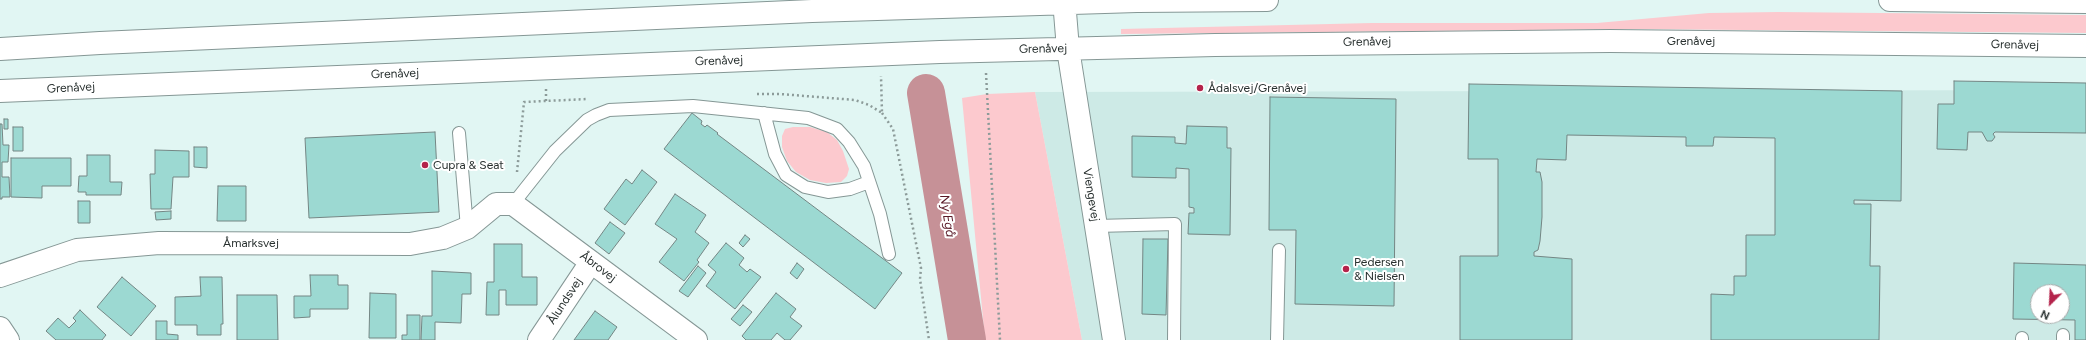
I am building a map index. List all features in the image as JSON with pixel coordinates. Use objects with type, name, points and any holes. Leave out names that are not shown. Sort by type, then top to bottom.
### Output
[{"type":"main road","points":[[0,49],[100,43],[901,8],[1064,2],[1267,0]]},
{"type":"main road","points":[[1890,0],[2086,2]]},
{"type":"main road","name":"Viengevej","points":[[1064,2],[1068,49],[1114,340]]},
{"type":"main road","name":"Grenåvej","points":[[0,91],[904,53],[1068,49],[1408,42],[1733,42],[2086,46]]},
{"type":"main road","name":"Åmarksvej","points":[[0,276],[77,250],[159,243],[410,244],[443,238],[467,228],[505,204]]},
{"type":"main road","name":"Åbrovej","points":[[505,204],[591,262],[696,340]]},
{"type":"main road","name":"Ålundsvej","points":[[540,340],[591,262]]},
{"type":"main road","points":[[0,328],[8,340]]},
{"type":"lane","points":[[505,204],[555,151],[587,120],[609,110],[693,106],[808,118],[837,129],[849,142],[864,166],[880,214],[889,254]]},
{"type":"lane","points":[[764,113],[775,154],[786,175],[805,187],[828,192],[850,189],[869,182]]},
{"type":"lane","points":[[459,133],[467,228]]},
{"type":"lane","points":[[1096,226],[1175,224],[1174,340]]},
{"type":"lane","points":[[1277,340],[1278,250]]},
{"type":"path","points":[[985,51],[1000,340]]},
{"type":"path","points":[[882,113],[893,129],[921,268],[920,279],[929,340]]},
{"type":"shaded area","points":[[1778,12],[2086,15],[2086,33],[1629,29],[1121,34],[1121,29],[1372,23],[1597,23],[1709,13]]},
{"type":"shaded area","points":[[2086,90],[2086,340],[1082,340],[1035,92]]},
{"type":"shaded area","points":[[1035,92],[1082,340],[985,340],[962,98],[987,94]]},
{"type":"shaded area","points":[[793,127],[810,127],[827,132],[837,140],[843,151],[849,169],[847,176],[841,182],[826,183],[810,180],[796,172],[787,161],[782,147],[782,136],[785,129]]},
{"type":"building","points":[[1954,81],[2086,83],[2086,133],[1995,132],[1993,134],[1995,137],[1992,141],[1987,141],[1982,132],[1968,132],[1967,150],[1937,149],[1938,104],[1954,104]]},
{"type":"building","points":[[1469,84],[1902,91],[1901,201],[1854,200],[1854,204],[1871,204],[1870,266],[1880,266],[1879,340],[1711,340],[1711,294],[1734,295],[1734,276],[1746,276],[1746,235],[1775,235],[1775,138],[1714,137],[1713,146],[1686,146],[1686,137],[1567,135],[1566,160],[1537,159],[1536,172],[1540,172],[1542,182],[1542,217],[1540,241],[1538,250],[1534,252],[1534,256],[1572,259],[1572,340],[1460,340],[1460,256],[1498,256],[1498,159],[1468,159]]},
{"type":"building","points":[[1270,97],[1396,99],[1394,306],[1295,304],[1296,230],[1269,230]]},
{"type":"building","points":[[692,113],[702,121],[701,124],[705,127],[707,125],[718,133],[717,134],[902,273],[875,309],[664,149]]},
{"type":"building","points":[[4,119],[8,119],[8,129],[4,129]]},
{"type":"building","points":[[0,124],[2,124],[3,145],[9,145],[8,162],[2,162],[2,177],[9,177],[10,197],[2,197],[2,199],[0,199]]},
{"type":"building","points":[[1187,126],[1227,127],[1227,148],[1231,148],[1230,235],[1188,234],[1189,213],[1194,213],[1194,208],[1189,207],[1189,169],[1176,168],[1176,178],[1132,177],[1132,136],[1175,137],[1175,143],[1186,144]]},
{"type":"building","points":[[13,127],[23,127],[23,151],[13,151]]},
{"type":"building","points":[[435,132],[439,212],[309,218],[305,138]]},
{"type":"building","points":[[194,147],[207,147],[207,168],[194,167]]},
{"type":"building","points":[[155,150],[189,151],[189,177],[173,177],[171,209],[151,209],[150,174],[155,174]]},
{"type":"building","points":[[87,155],[110,155],[110,182],[122,182],[121,195],[86,195],[86,192],[78,192],[79,176],[87,176]]},
{"type":"building","points":[[11,158],[71,158],[71,186],[42,186],[42,198],[11,197]]},
{"type":"building","points":[[642,170],[657,182],[625,225],[604,209],[626,179],[632,184]]},
{"type":"building","points":[[218,186],[246,186],[246,221],[217,221]]},
{"type":"building","points":[[675,194],[706,215],[695,232],[709,243],[697,260],[699,262],[684,281],[659,262],[677,239],[655,224]]},
{"type":"building","points":[[78,201],[90,201],[90,223],[78,223]]},
{"type":"building","points":[[171,211],[171,219],[156,220],[155,212]]},
{"type":"building","points":[[610,222],[625,233],[609,254],[595,243]]},
{"type":"building","points":[[745,235],[750,239],[743,247],[739,243]]},
{"type":"building","points":[[1143,239],[1168,239],[1166,315],[1142,314]]},
{"type":"building","points":[[726,243],[744,258],[739,265],[747,272],[750,269],[761,277],[735,309],[706,286],[716,272],[708,265]]},
{"type":"building","points":[[494,244],[522,244],[522,277],[537,277],[537,305],[506,305],[506,290],[499,290],[499,315],[486,315],[487,282],[494,282]]},
{"type":"building","points":[[797,263],[804,269],[797,279],[790,273]]},
{"type":"building","points":[[2014,263],[2086,265],[2086,340],[2075,340],[2075,320],[2070,320],[2070,284],[2030,284],[2030,319],[2013,319]]},
{"type":"building","points":[[698,266],[706,273],[688,297],[679,291]]},
{"type":"building","points":[[432,271],[471,273],[471,294],[462,294],[461,323],[435,322],[435,340],[421,340],[422,316],[432,316]]},
{"type":"building","points":[[310,275],[338,275],[338,285],[348,285],[348,309],[310,309],[310,317],[294,318],[294,296],[311,296]]},
{"type":"building","points":[[122,277],[156,306],[131,336],[97,307]]},
{"type":"building","points":[[200,277],[222,277],[223,324],[221,324],[221,335],[197,335],[197,325],[175,325],[175,297],[201,296]]},
{"type":"building","points":[[370,293],[396,294],[396,338],[369,338]]},
{"type":"building","points":[[776,293],[796,309],[790,317],[802,326],[790,340],[785,340],[777,333],[771,340],[746,340],[742,336]]},
{"type":"building","points":[[237,295],[277,295],[278,340],[237,340]]},
{"type":"building","points":[[743,305],[752,312],[740,326],[731,319]]},
{"type":"building","points":[[80,310],[106,335],[102,340],[56,340],[46,331],[58,318],[69,328],[76,321],[73,318]]},
{"type":"building","points":[[595,311],[617,327],[608,340],[574,340]]},
{"type":"building","points":[[407,315],[420,315],[420,340],[402,340],[402,335],[407,335]]},
{"type":"building","points":[[156,321],[167,321],[167,334],[178,335],[178,340],[156,340]]},
{"type":"waterway","name":"Ny Egå","points":[[926,93],[967,340]]},
{"type":"place","name":"Ådalsvej/Grenåvej","points":[[1200,88]]},
{"type":"place","name":"Cupra & Seat","points":[[425,165]]},
{"type":"place","name":"Pedersen & Nielsen","points":[[1346,269]]}]
